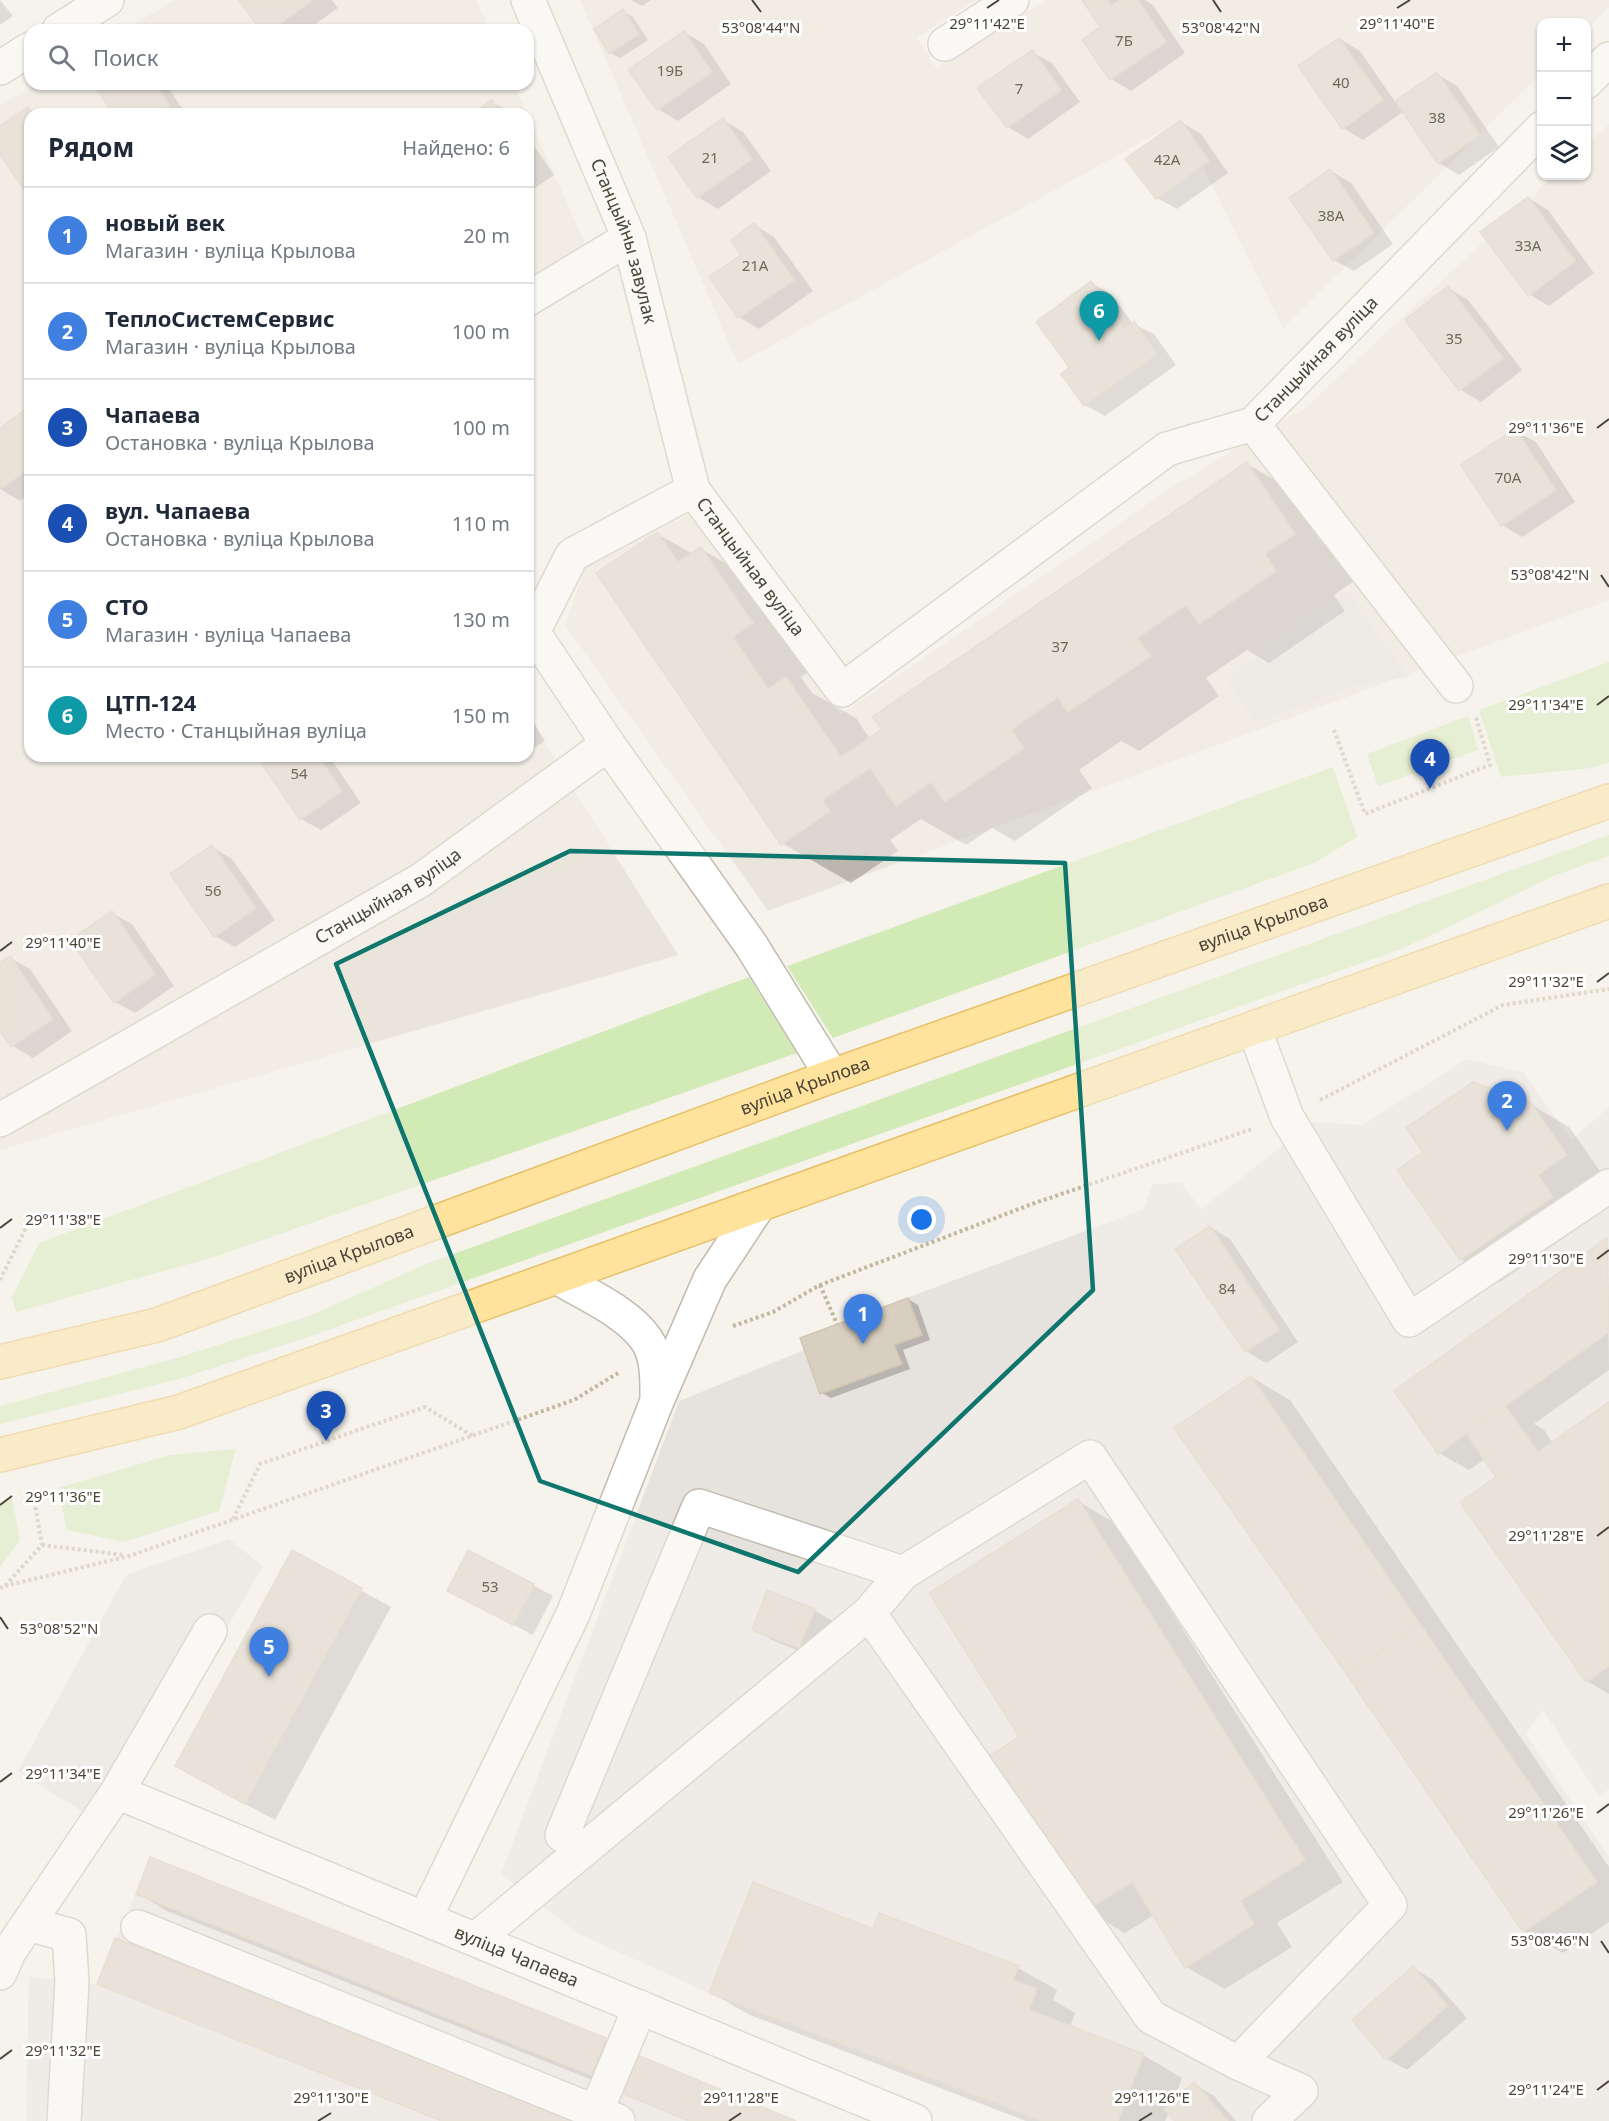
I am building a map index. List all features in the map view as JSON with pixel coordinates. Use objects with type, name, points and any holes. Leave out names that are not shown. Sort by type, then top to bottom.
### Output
[{"type":"main road","name":"вуліца Крылова","points":[[0,1362],[157,1325],[832,1076],[1609,801]]},
{"type":"main road","points":[[0,1455],[179,1412],[1609,901]]},
{"type":"street","points":[[68,24],[106,0]]},
{"type":"street","name":"Станцыйны завулак","points":[[528,0],[629,238],[693,490]]},
{"type":"street","points":[[945,44],[1012,0]]},
{"type":"street","points":[[0,68],[24,53]]},
{"type":"street","points":[[1591,78],[1609,59]]},
{"type":"street","name":"Станцыйная вуліца","points":[[534,630],[572,555],[693,490],[842,690],[1167,449],[1253,424],[1537,133]]},
{"type":"street","points":[[534,294],[629,238]]},
{"type":"street","points":[[1253,424],[1456,686]]},
{"type":"street","name":"Станцыйная вуліца","points":[[0,1120],[421,880],[608,744],[534,633]]},
{"type":"street","points":[[608,744],[751,945],[832,1076]]},
{"type":"street","points":[[1254,1028],[1287,1117],[1408,1320],[1609,1186]]},
{"type":"street","points":[[425,1918],[573,1614],[657,1401],[710,1279],[759,1205]]},
{"type":"street","points":[[557,1277],[619,1314],[647,1340],[657,1371],[657,1401]]},
{"type":"street","points":[[476,1940],[869,1613],[903,1574],[1090,1457],[1390,1905],[1238,2062]]},
{"type":"street","points":[[584,1849],[562,1835],[699,1506],[903,1574]]},
{"type":"street","points":[[869,1613],[1150,2017],[1301,2091],[1269,2121]]},
{"type":"street","points":[[0,1973],[9,1952],[117,1792],[210,1631]]},
{"type":"street","name":"вуліца Чапаева","points":[[117,1792],[915,2121]]},
{"type":"street","points":[[28,1924],[69,1935],[72,1982],[64,2121]]},
{"type":"street","points":[[138,1927],[607,2116],[639,2007]]},
{"type":"path","points":[[1334,730],[1365,814],[1490,765],[1475,713]]},
{"type":"path","points":[[1287,1117],[1503,1005],[1609,989]]},
{"type":"path","points":[[0,1280],[32,1216]]},
{"type":"path","points":[[820,1285],[837,1324]]},
{"type":"path","points":[[233,1520],[260,1464],[425,1407],[473,1436]]},
{"type":"path","points":[[32,1488],[42,1545]]},
{"type":"path","points":[[42,1545],[129,1556]]},
{"type":"path","points":[[0,1588],[5,1586],[42,1545]]},
{"type":"highlighted area","points":[[570,851],[1065,863],[1093,1290],[798,1572],[540,1481],[336,964]]},
{"type":"shaded area","points":[[174,0],[476,0],[487,24],[135,24]]},
{"type":"shaded area","points":[[580,0],[975,0],[917,38],[936,68],[1045,0],[1609,0],[1609,7],[1591,25],[1591,18],[1537,18],[1537,78],[1283,328],[1180,121],[738,364]]},
{"type":"shaded area","points":[[26,90],[517,90],[524,108],[24,108],[24,762],[534,762],[534,724],[678,955],[0,1150],[0,106]]},
{"type":"shaded area","points":[[1609,124],[1609,600],[768,911],[565,625],[585,568],[689,514],[840,715],[1177,484],[1305,408],[1550,180],[1591,180],[1591,141]]},
{"type":"shaded area","points":[[534,129],[585,243],[534,274]]},
{"type":"shaded area","points":[[1347,592],[1409,677],[1353,686],[1256,723],[1226,679]]},
{"type":"shaded area","points":[[1467,1059],[1524,1073],[1571,1140],[1609,1107],[1609,1789],[1599,1796],[1543,1710],[1526,1734],[1609,1857],[1609,2121],[1042,2121],[709,1993],[579,1934],[501,1874],[679,1401],[804,1350],[800,1338],[1144,1209],[1152,1184],[1182,1183],[1201,1209],[1313,1122],[1362,1125]]},
{"type":"shaded area","points":[[229,1539],[263,1566],[110,1829],[18,1771],[126,1575]]},
{"type":"shaded area","points":[[147,1867],[606,2038],[635,2054],[796,2121],[26,2121],[29,1977],[97,1984]]},
{"type":"green space","points":[[1609,662],[1609,762],[1592,768],[1501,777],[1479,710]]},
{"type":"green space","points":[[1468,716],[1478,750],[1378,786],[1367,754]]},
{"type":"green space","points":[[1333,767],[1357,837],[1314,863],[833,1038],[787,966]]},
{"type":"green space","points":[[1609,835],[1609,856],[1556,875],[1404,948],[308,1337],[179,1379],[0,1424],[0,1406],[177,1358],[309,1316],[429,1263]]},
{"type":"green space","points":[[749,977],[797,1053],[214,1257],[16,1312],[12,1297],[39,1243]]},
{"type":"green space","points":[[236,1449],[219,1511],[124,1542],[67,1530],[58,1488],[170,1455]]},
{"type":"green space","points":[[12,1498],[20,1540],[0,1567],[0,1505]]},
{"type":"building","points":[[239,0],[313,0],[279,24],[256,24]]},
{"type":"building","points":[[1082,0],[1107,0],[1111,6],[1120,0],[1138,0],[1166,42],[1110,80],[1082,40],[1100,27]]},
{"type":"building","points":[[623,9],[639,34],[609,54],[594,29]]},
{"type":"building","points":[[684,31],[712,72],[657,110],[628,70]]},
{"type":"building","points":[[1339,38],[1383,100],[1342,129],[1298,66]]},
{"type":"building","points":[[1032,50],[1061,90],[1007,128],[977,88]]},
{"type":"building","points":[[1437,72],[1480,135],[1438,164],[1395,101]]},
{"type":"building","points":[[97,90],[159,90],[170,106],[167,108],[110,108]]},
{"type":"building","points":[[492,100],[497,108],[480,108]]},
{"type":"building","points":[[24,110],[24,189],[0,155],[0,126]]},
{"type":"building","points":[[723,118],[752,159],[697,198],[668,157]]},
{"type":"building","points":[[1181,120],[1209,161],[1156,199],[1125,159]]},
{"type":"building","points":[[1330,169],[1374,233],[1333,261],[1289,198]]},
{"type":"building","points":[[1528,197],[1575,261],[1528,296],[1480,232]]},
{"type":"building","points":[[754,223],[794,280],[738,318],[709,277],[741,255],[731,240]]},
{"type":"building","points":[[1091,281],[1125,328],[1134,321],[1157,354],[1084,406],[1061,374],[1069,367],[1036,322]]},
{"type":"building","points":[[1448,286],[1503,358],[1459,391],[1405,320]]},
{"type":"building","points":[[24,411],[24,472],[0,489],[0,428]]},
{"type":"building","points":[[1515,429],[1556,490],[1501,526],[1461,465]]},
{"type":"building","points":[[1247,462],[1295,534],[1265,554],[1276,571],[1199,624],[1186,605],[1137,638],[1151,656],[1068,712],[1058,697],[1011,730],[1024,748],[945,802],[931,782],[896,806],[870,768],[822,800],[830,811],[781,845],[596,573],[657,532],[678,562],[701,547],[753,623],[733,637],[768,689],[786,677],[841,757],[882,729],[872,717]]},
{"type":"building","points":[[260,762],[322,762],[342,791],[300,820]]},
{"type":"building","points":[[212,845],[256,908],[214,937],[170,874]]},
{"type":"building","points":[[112,911],[155,974],[114,1003],[70,940]]},
{"type":"building","points":[[10,956],[53,1019],[11,1047],[0,1031],[0,963]]},
{"type":"building","points":[[1473,1082],[1531,1103],[1567,1155],[1538,1175],[1553,1197],[1460,1260],[1397,1170],[1423,1152],[1406,1128]]},
{"type":"building","points":[[1210,1226],[1279,1330],[1245,1352],[1175,1249]]},
{"type":"building","points":[[1607,1238],[1609,1332],[1438,1454],[1394,1391]]},
{"type":"building","points":[[908,1298],[922,1335],[894,1345],[902,1364],[820,1394],[800,1338]]},
{"type":"building","points":[[1251,1376],[1420,1624],[1347,1675],[1174,1428]]},
{"type":"building","points":[[1609,1402],[1609,1666],[1586,1682],[1460,1502],[1496,1477],[1466,1433],[1505,1406],[1538,1452]]},
{"type":"building","points":[[1078,1499],[1305,1860],[1240,1901],[1254,1924],[1185,1968],[1132,1882],[1085,1911],[988,1757],[1019,1737],[929,1593]]},
{"type":"building","points":[[292,1550],[362,1588],[245,1804],[175,1766]]},
{"type":"building","points":[[468,1550],[534,1584],[513,1625],[447,1591]]},
{"type":"building","points":[[767,1590],[815,1609],[799,1648],[752,1630]]},
{"type":"building","points":[[1420,1624],[1597,1882],[1523,1932],[1347,1675]]},
{"type":"building","points":[[150,1857],[606,2038],[591,2075],[136,1894]]},
{"type":"building","points":[[753,1882],[873,1929],[879,1913],[1019,1966],[1013,1980],[1037,1989],[1029,2010],[1144,2054],[1118,2121],[1042,2121],[709,1993]]},
{"type":"building","points":[[115,1938],[577,2121],[442,2121],[97,1984]]},
{"type":"building","points":[[1413,1966],[1448,2006],[1386,2060],[1352,2020]]},
{"type":"building","points":[[635,2054],[796,2121],[689,2121],[619,2092]]},
{"type":"building","points":[[1194,2082],[1228,2121],[1175,2121],[1164,2109]]},
{"type":"place","name":"ЦТП-124","points":[[1099,341]]},
{"type":"place","name":"вул. Чапаева","points":[[1430,789]]},
{"type":"place","name":"ТеплоСистемСервис","points":[[1507,1131]]},
{"type":"place","name":"новый век","points":[[863,1344]]},
{"type":"place","name":"Чапаева","points":[[326,1441]]},
{"type":"place","name":"СТО","points":[[269,1677]]}]
